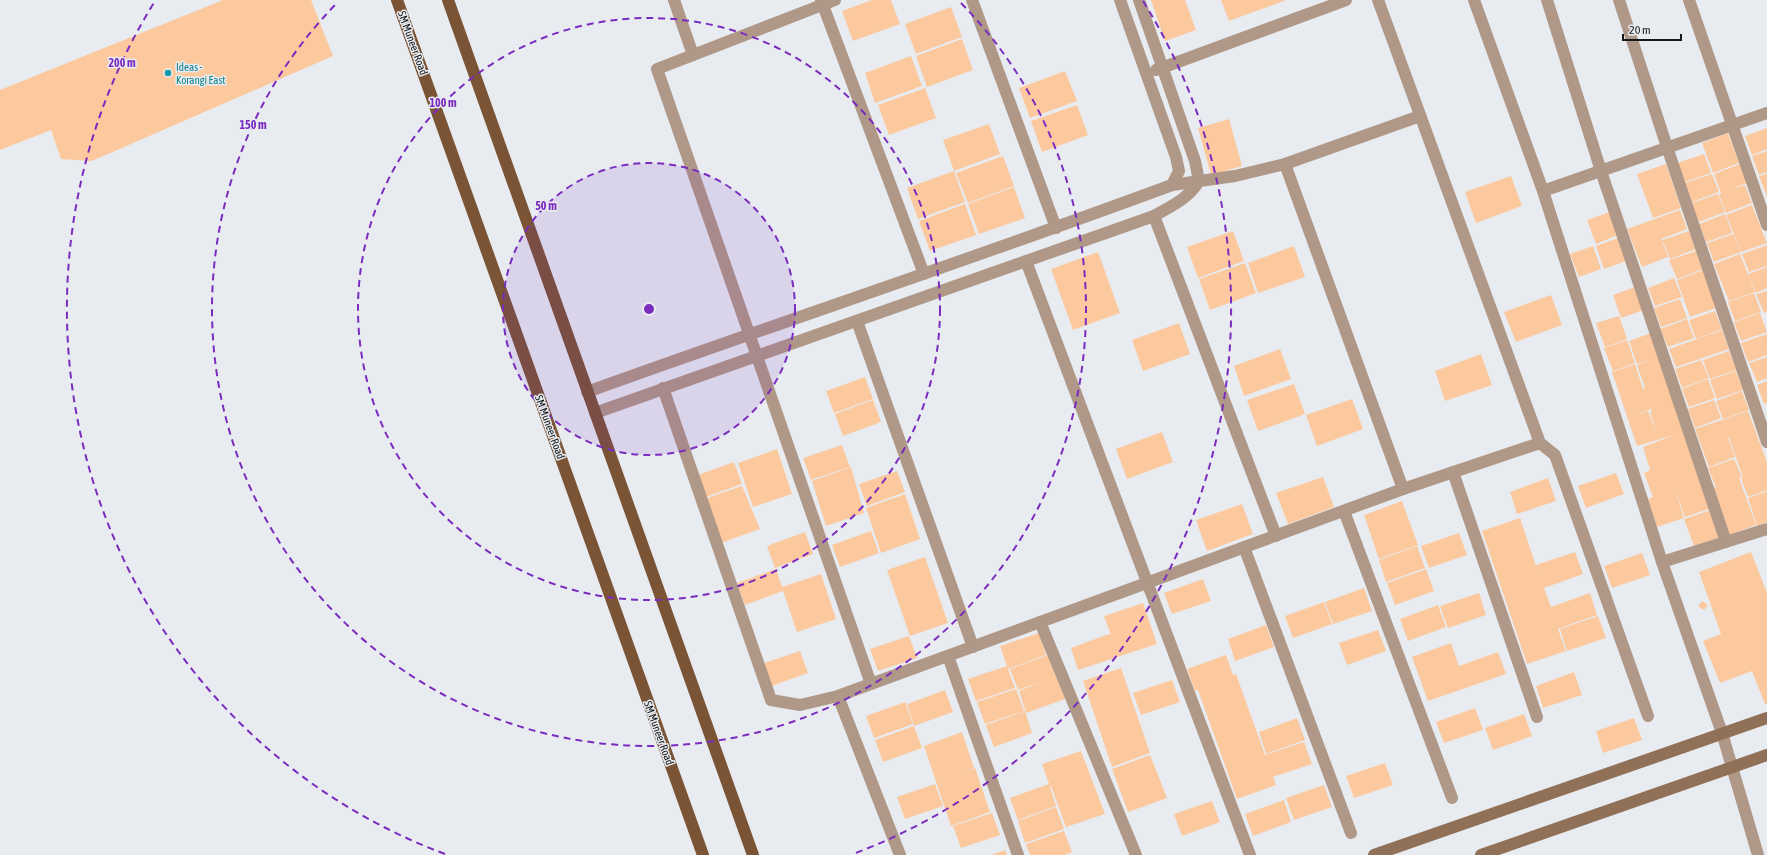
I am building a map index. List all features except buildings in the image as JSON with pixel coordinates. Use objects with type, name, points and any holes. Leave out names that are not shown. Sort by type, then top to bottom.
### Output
[{"type":"main road","name":"SM Muneer Road","points":[[397,0],[703,855]]},
{"type":"main road","points":[[448,0],[594,413],[753,855]]},
{"type":"street","points":[[674,0],[693,55]]},
{"type":"street","points":[[835,0],[822,2],[657,70],[871,684]]},
{"type":"street","points":[[972,0],[1056,228]]},
{"type":"street","points":[[1120,0],[1176,157],[1178,171],[1172,185]]},
{"type":"street","points":[[594,413],[1154,216],[1184,199],[1194,189],[1199,181],[1195,161],[1139,0]]},
{"type":"street","points":[[1146,74],[1346,0]]},
{"type":"street","points":[[1378,0],[1540,443],[1554,455],[1648,716]]},
{"type":"street","points":[[1474,0],[1543,191],[1662,562],[1722,733],[1758,855]]},
{"type":"street","points":[[1547,0],[1601,171],[1726,542]]},
{"type":"street","points":[[1619,0],[1767,442]]},
{"type":"street","points":[[1689,0],[1767,225]]},
{"type":"street","points":[[822,2],[924,274]]},
{"type":"street","points":[[1543,191],[1767,112]]},
{"type":"street","points":[[587,392],[749,334],[924,274],[1013,241],[1056,228],[1172,185],[1235,176],[1285,164],[1420,116]]},
{"type":"street","points":[[1285,164],[1403,489]]},
{"type":"street","points":[[1154,216],[1276,536]]},
{"type":"street","points":[[1026,261],[1250,855]]},
{"type":"street","points":[[857,321],[973,646]]},
{"type":"street","points":[[663,388],[771,700],[800,706],[838,696],[1403,489],[1540,443]]},
{"type":"street","points":[[1453,472],[1537,717]]},
{"type":"street","points":[[1344,511],[1452,798]]},
{"type":"street","points":[[1662,562],[1767,529]]},
{"type":"street","points":[[1244,547],[1351,833]]},
{"type":"street","points":[[1040,622],[1136,855]]},
{"type":"street","points":[[948,656],[1018,855]]},
{"type":"street","points":[[838,696],[900,855]]},
{"type":"street","points":[[1374,855],[1767,718]]},
{"type":"street","points":[[1481,855],[1767,755]]},
{"type":"place","name":"Ideas - Korangi East","points":[[168,73]]}]
